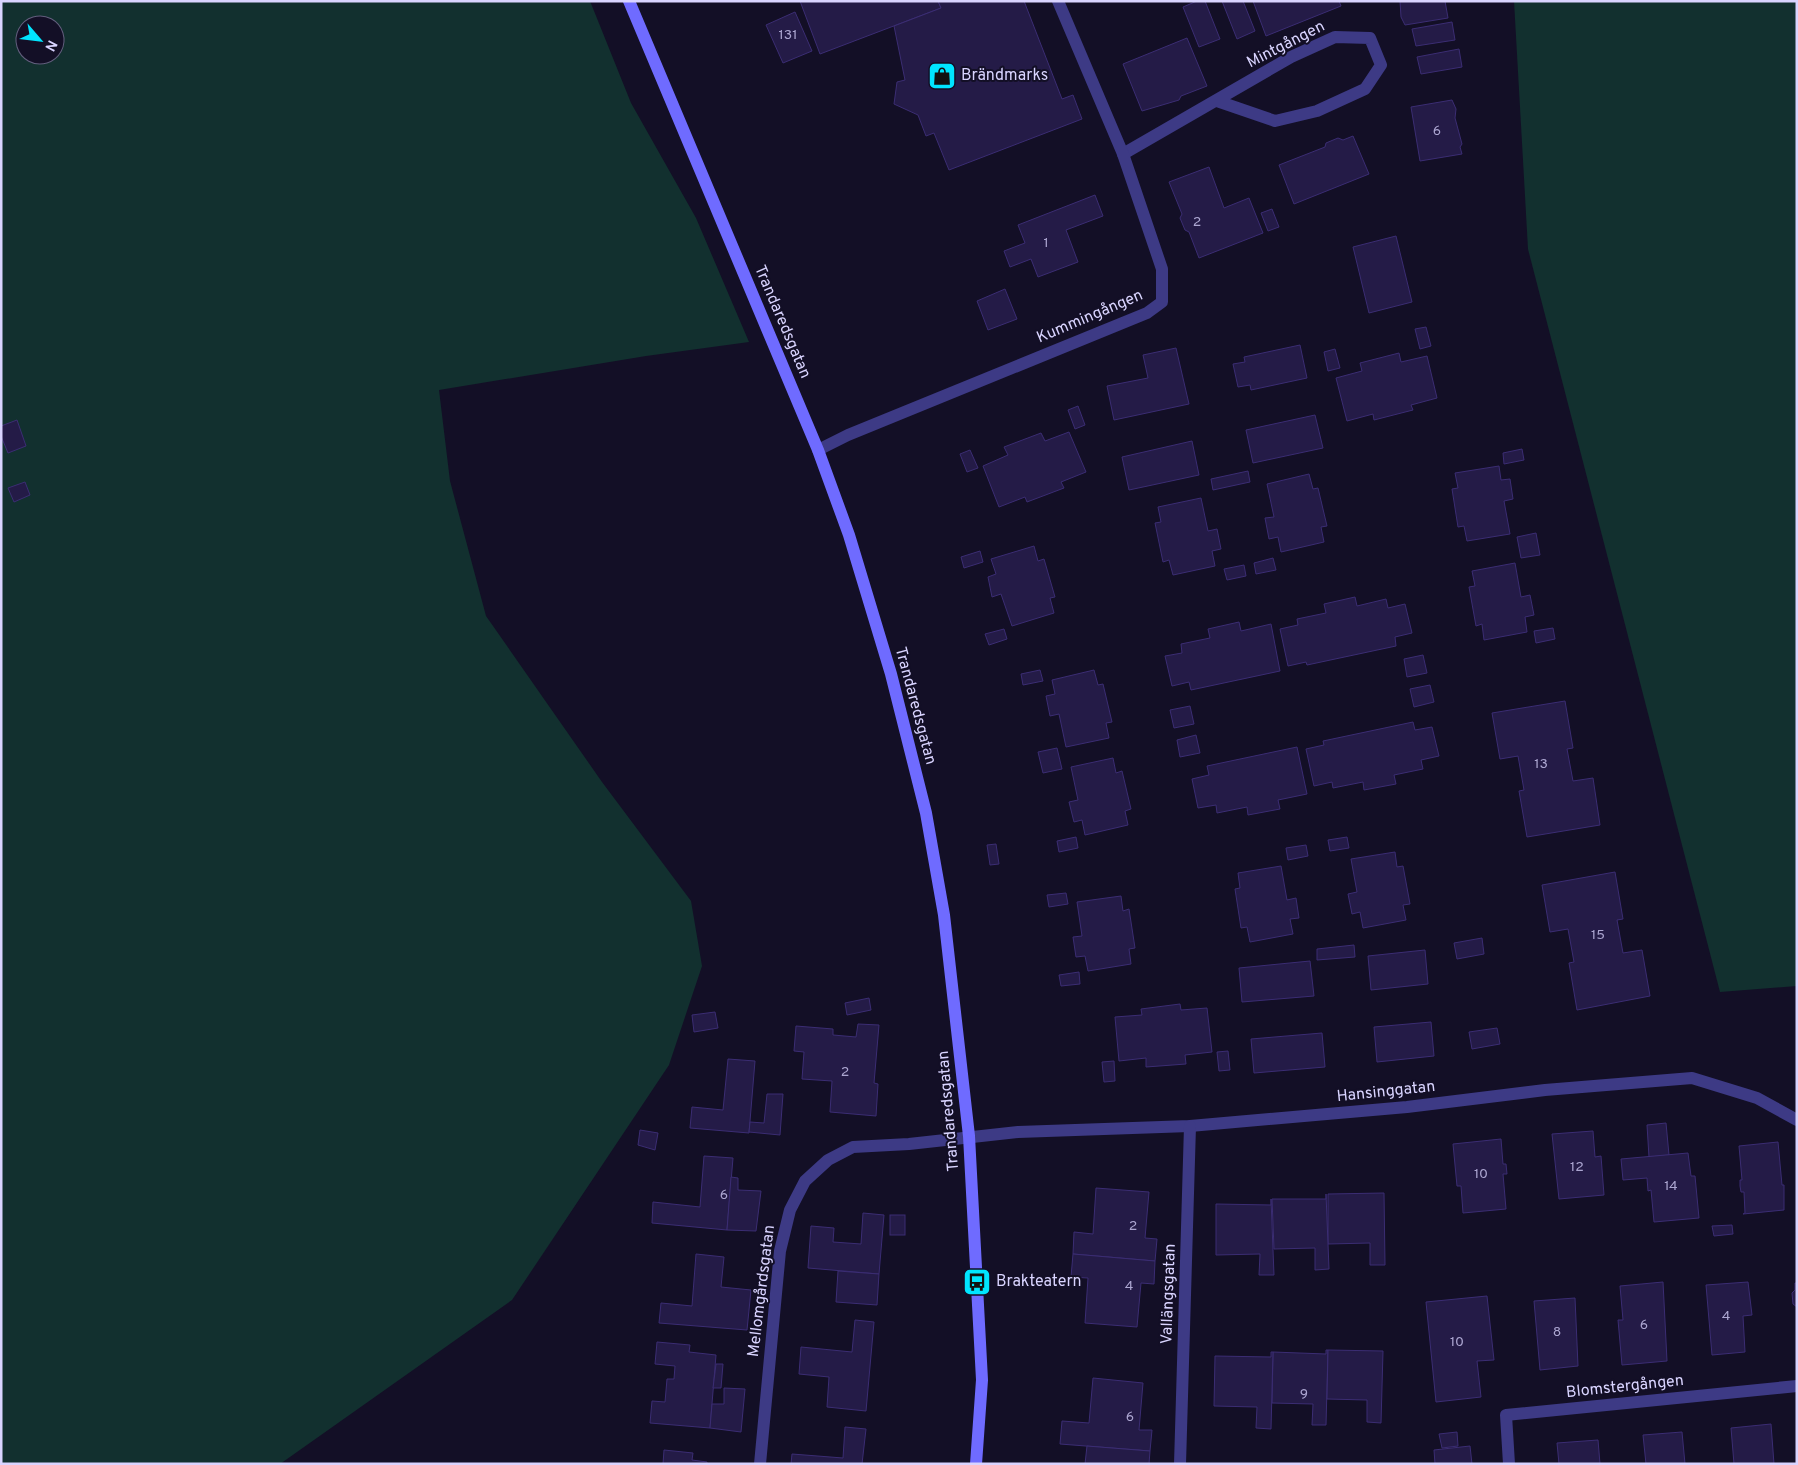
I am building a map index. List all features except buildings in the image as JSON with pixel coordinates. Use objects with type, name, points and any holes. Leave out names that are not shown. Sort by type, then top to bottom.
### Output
[{"type":"street","name":"Trandaredsgatan","points":[[629,1],[818,450],[849,535],[891,674],[926,813],[944,916],[969,1136],[982,1380],[976,1464]]},
{"type":"street","name":"Kummingången","points":[[818,450],[848,435],[1147,313],[1162,302],[1162,269],[1123,154],[1058,1]]},
{"type":"street","name":"Mintgången","points":[[1123,154],[1218,101],[1291,57],[1335,37],[1370,38],[1381,65],[1365,89],[1317,111],[1276,121],[1218,101]]},
{"type":"street","name":"Hansinggatan","points":[[969,1136],[1018,1132],[1190,1126],[1407,1107],[1545,1090],[1692,1078],[1757,1098],[1797,1120]]},
{"type":"street","name":"Vallängsgatan","points":[[1180,1464],[1190,1126]]},
{"type":"street","name":"Mellomgårdsgatan","points":[[760,1464],[780,1251],[790,1210],[805,1181],[828,1160],[853,1147],[908,1144],[969,1136]]},
{"type":"street","name":"Blomstergången","points":[[1509,1464],[1506,1415],[1797,1386]]},
{"type":"green space","points":[[1,1],[590,1],[631,103],[696,218],[749,342],[646,356],[439,390],[450,481],[486,616],[602,782],[691,901],[702,966],[669,1065],[512,1300],[280,1464],[1,1464]]},
{"type":"green space","points":[[1514,1],[1797,1],[1797,986],[1720,992],[1528,249]]},
{"type":"place","name":"Brändmarks","points":[[942,76]]},
{"type":"place","name":"Brakteatern","points":[[977,1282]]}]
